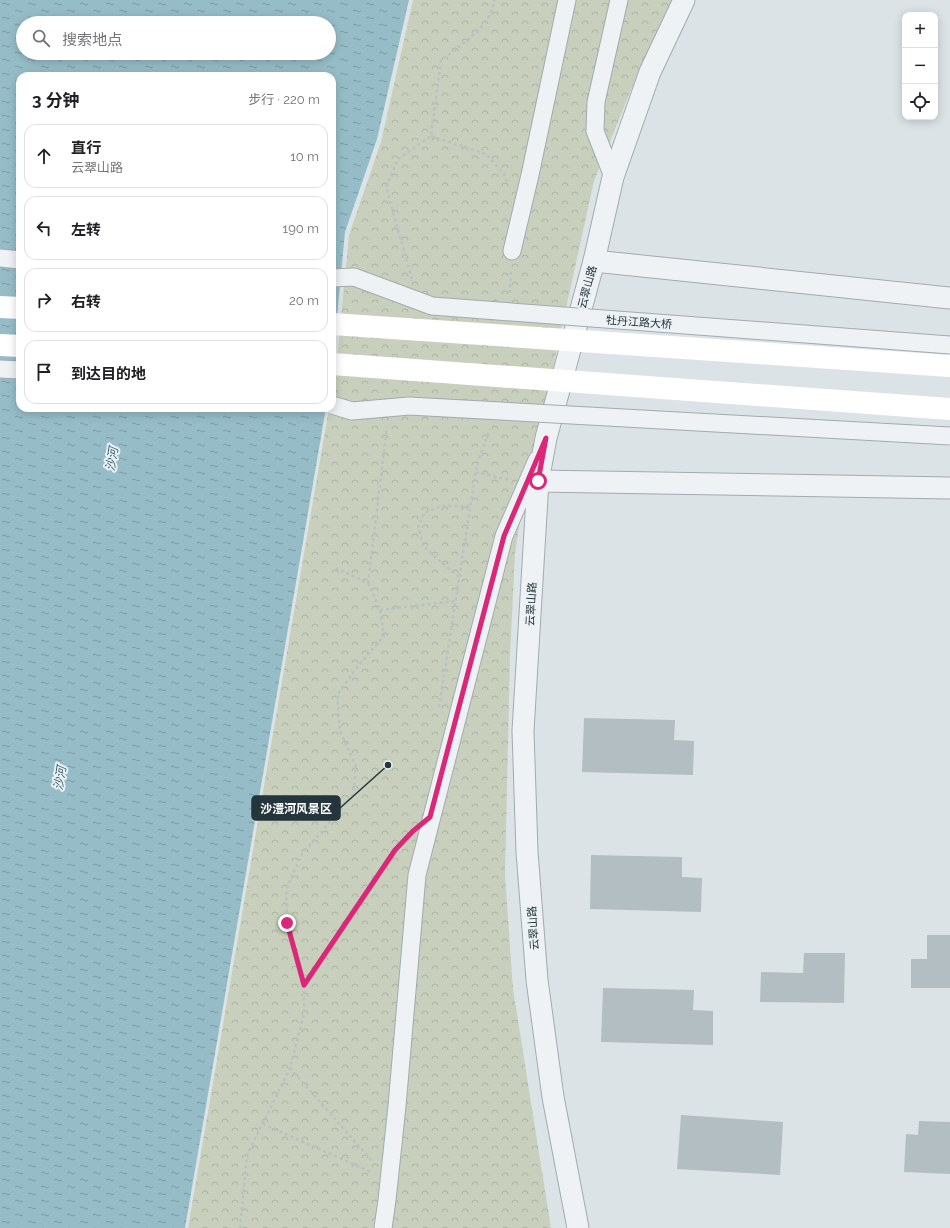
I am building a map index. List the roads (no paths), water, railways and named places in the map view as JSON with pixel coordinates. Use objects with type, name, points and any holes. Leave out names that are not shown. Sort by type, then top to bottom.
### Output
[{"type":"main road","points":[[0,307],[16,308]]},
{"type":"main road","name":"牡丹江路大桥","points":[[336,324],[950,366]]},
{"type":"main road","points":[[0,345],[16,346]]},
{"type":"main road","points":[[336,364],[950,409]]},
{"type":"street","points":[[512,251],[522,211],[567,0]]},
{"type":"street","points":[[613,177],[595,131],[596,110],[619,0]]},
{"type":"street","name":"云翠山路","points":[[578,1228],[553,1097],[537,980],[527,852],[523,732],[532,483],[546,438],[594,261],[613,177],[650,72],[684,0]]},
{"type":"street","points":[[0,258],[16,260]]},
{"type":"street","points":[[594,261],[950,298]]},
{"type":"street","name":"牡丹江路大桥","points":[[336,278],[354,277],[432,306],[950,345]]},
{"type":"street","points":[[0,369],[16,370]]},
{"type":"street","points":[[336,406],[352,411],[409,406],[950,436]]},
{"type":"street","points":[[383,1228],[389,1181],[417,874],[430,817],[504,536],[532,483],[950,488]]},
{"type":"water","name":"沙河","points":[[0,0],[409,0],[377,139],[345,232],[336,328],[336,72],[16,72],[16,412],[325,412],[185,1228],[0,1228]]},
{"type":"place","name":"沙澧河风景区","points":[[388,765]]}]
